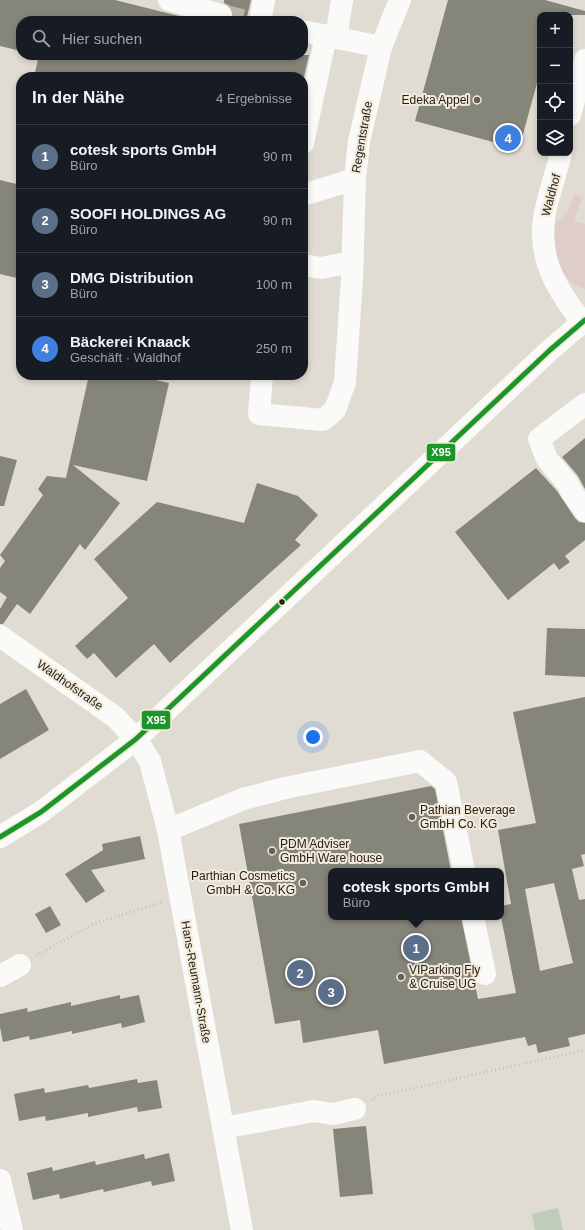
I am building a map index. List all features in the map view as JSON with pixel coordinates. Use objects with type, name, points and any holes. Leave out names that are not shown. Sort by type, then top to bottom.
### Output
[{"type":"street","points":[[169,0],[221,15]]},
{"type":"street","points":[[261,16],[264,0]]},
{"type":"street","points":[[308,125],[342,0]]},
{"type":"street","name":"Regentstraße","points":[[262,380],[259,414],[323,420],[335,410],[344,382],[353,270],[355,179],[359,141],[380,47],[400,0]]},
{"type":"street","points":[[308,32],[380,47]]},
{"type":"street","points":[[573,104],[585,60]]},
{"type":"street","name":"Waldhof","points":[[560,156],[544,219],[544,246],[549,268],[561,295],[584,321]]},
{"type":"street","points":[[308,193],[355,179]]},
{"type":"street","points":[[308,267],[353,270]]},
{"type":"street","points":[[0,837],[41,812],[136,739],[550,350],[584,321]]},
{"type":"street","points":[[585,404],[539,439],[547,460],[568,484],[585,511]]},
{"type":"street","name":"Waldhofstraße","points":[[0,636],[115,717],[136,739]]},
{"type":"street","name":"Hans-Reumann-Straße","points":[[136,739],[150,761],[155,773],[168,830],[242,1230]]},
{"type":"street","points":[[168,830],[243,799],[285,788],[420,761],[446,782],[463,868]]},
{"type":"street","points":[[474,920],[485,974]]},
{"type":"street","points":[[0,976],[20,965]]},
{"type":"street","points":[[223,1128],[314,1111],[333,1114],[355,1110]]},
{"type":"street","points":[[0,1180],[12,1230]]},
{"type":"path","points":[[20,965],[93,924],[180,896]]},
{"type":"path","points":[[355,1110],[378,1096],[585,1050]]},
{"type":"shaded area","points":[[574,194],[582,197],[574,221],[585,224],[585,289],[575,285],[562,272],[556,254],[555,225],[569,210]]},
{"type":"shaded area","points":[[558,1208],[563,1230],[535,1230],[532,1214]]},
{"type":"building","points":[[0,0],[115,0],[179,16],[16,16],[16,50],[0,46]]},
{"type":"building","points":[[224,0],[251,0],[247,16],[233,16],[233,12],[230,6],[224,3]]},
{"type":"building","points":[[448,0],[545,0],[585,11],[585,15],[573,15],[573,12],[537,12],[537,83],[519,149],[415,121]]},
{"type":"building","points":[[38,60],[308,60],[305,72],[35,72]]},
{"type":"building","points":[[0,180],[16,184],[16,278],[0,274]]},
{"type":"building","points":[[88,380],[156,380],[169,383],[147,481],[73,465],[120,503],[85,550],[80,544],[30,614],[17,604],[3,624],[0,624],[0,609],[7,597],[0,592],[0,568],[5,561],[0,555],[43,495],[38,489],[47,476],[66,478]]},
{"type":"building","points":[[585,438],[585,489],[578,476],[562,457]]},
{"type":"building","points":[[0,456],[17,460],[4,506],[0,506]]},
{"type":"building","points":[[536,468],[557,491],[575,518],[579,522],[585,523],[585,540],[565,556],[570,562],[559,570],[554,563],[508,600],[455,532]]},
{"type":"building","points":[[257,483],[298,496],[318,515],[295,540],[301,545],[170,663],[154,644],[116,678],[94,653],[87,659],[75,646],[128,598],[94,559],[157,502],[244,523]]},
{"type":"building","points":[[547,628],[585,629],[585,677],[545,675]]},
{"type":"building","points":[[26,689],[49,730],[0,759],[0,704]]},
{"type":"building","points":[[585,697],[585,854],[581,855],[584,866],[572,869],[579,900],[585,899],[585,1034],[568,1038],[570,1046],[538,1053],[536,1044],[528,1046],[525,1037],[384,1064],[378,1030],[303,1043],[300,1020],[275,1024],[239,824],[431,786],[435,789],[450,868],[328,868],[328,920],[462,920],[478,999],[516,993],[502,920],[504,920],[504,905],[511,904],[498,830],[536,823],[513,712]],"holes":[[[554,883],[573,963],[540,971],[525,889]]]},
{"type":"building","points":[[140,836],[145,859],[91,870],[105,891],[86,903],[65,874],[103,850],[102,844]]},
{"type":"building","points":[[50,906],[61,925],[46,933],[35,914]]},
{"type":"building","points":[[120,995],[120,999],[139,995],[145,1022],[122,1028],[121,1023],[72,1034],[72,1031],[30,1040],[29,1036],[3,1042],[0,1027],[0,1014],[27,1008],[28,1012],[71,1002],[71,1006]]},
{"type":"building","points":[[137,1079],[138,1083],[157,1080],[162,1108],[138,1112],[137,1107],[88,1117],[88,1113],[46,1121],[45,1116],[19,1121],[14,1094],[44,1088],[45,1093],[88,1085],[89,1088]]},
{"type":"building","points":[[366,1126],[373,1194],[340,1197],[333,1129]]},
{"type":"building","points":[[169,1153],[175,1181],[152,1186],[151,1181],[104,1192],[103,1189],[60,1199],[59,1194],[33,1200],[27,1173],[52,1167],[53,1171],[95,1161],[96,1165],[144,1154],[145,1159]]},
{"type":"tunnel","points":[[221,15],[225,16]]},
{"type":"transit line","name":"X95","points":[[0,837],[41,812],[136,739],[550,350],[585,320]]},
{"type":"place","name":"Edeka Appel","points":[[477,100]]},
{"type":"place","name":"Bäckerei Knaack","points":[[508,138]]},
{"type":"place","name":"Pathian Beverage GmbH Co. KG","points":[[412,817]]},
{"type":"place","name":"PDM Adviser GmbH Ware house","points":[[272,851]]},
{"type":"place","name":"Parthian Cosmetics GmbH & Co. KG","points":[[303,883]]},
{"type":"place","name":"cotesk sports GmbH","points":[[416,948]]},
{"type":"place","name":"SOOFI HOLDINGS AG","points":[[300,973]]},
{"type":"place","name":"VIParking Fly & Cruise UG","points":[[401,977]]},
{"type":"place","name":"DMG Distribution","points":[[331,992]]}]
